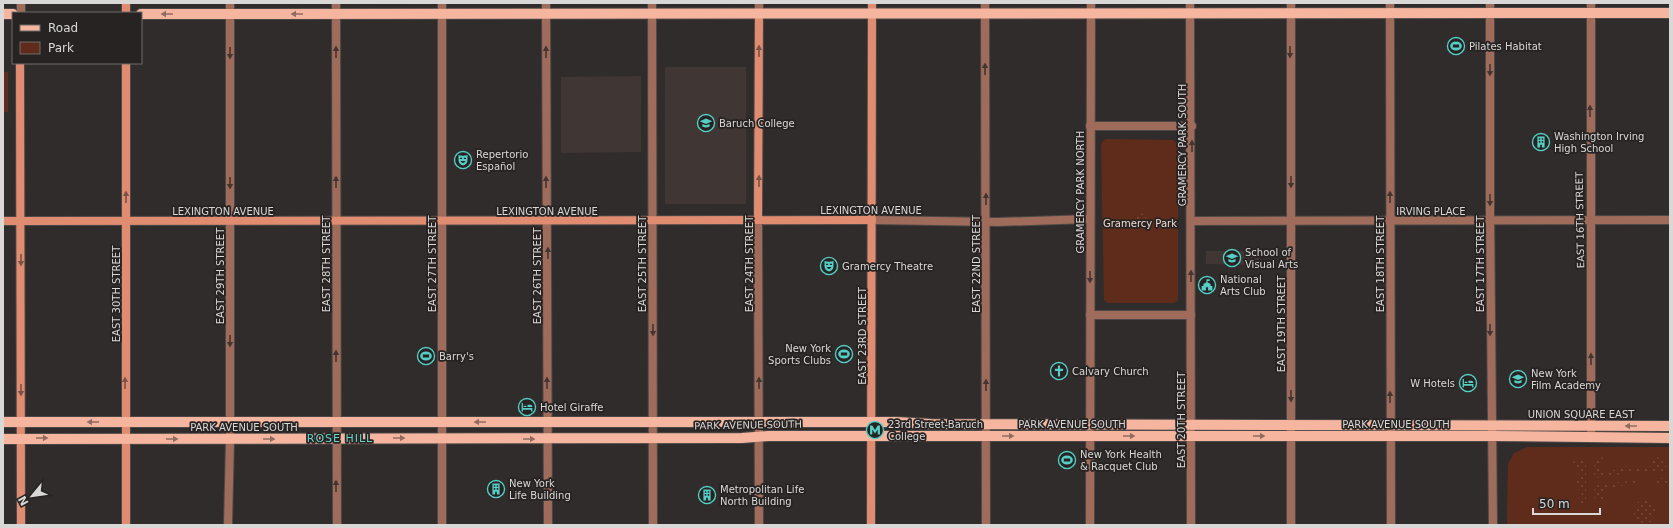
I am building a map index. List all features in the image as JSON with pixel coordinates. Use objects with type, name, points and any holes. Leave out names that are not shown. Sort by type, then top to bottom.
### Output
[{"type":"main road","points":[[142,14],[546,14],[652,8],[1590,8],[1670,13]]},
{"type":"main road","name":"EAST 24TH STREET","points":[[758,220],[759,8]]},
{"type":"main road","name":"EAST 23RD STREET","points":[[871,525],[872,8]]},
{"type":"main road","points":[[20,64],[22,525]]},
{"type":"main road","name":"EAST 30TH STREET","points":[[126,64],[126,525]]},
{"type":"main road","name":"LEXINGTON AVENUE","points":[[3,221],[872,220]]},
{"type":"main road","name":"PARK AVENUE SOUTH","points":[[3,422],[872,422],[1090,425],[1492,425]]},
{"type":"main road","name":"UNION SQUARE EAST","points":[[1492,425],[1670,426]]},
{"type":"main road","name":"PARK AVENUE SOUTH","points":[[3,439],[653,438],[871,436],[1493,436]]},
{"type":"main road","points":[[1493,436],[1670,438]]},
{"type":"street","name":"EAST 29TH STREET","points":[[228,525],[230,439],[230,3]]},
{"type":"street","name":"EAST 28TH STREET","points":[[336,3],[336,525]]},
{"type":"street","name":"EAST 27TH STREET","points":[[442,3],[442,525]]},
{"type":"street","name":"EAST 26TH STREET","points":[[546,3],[548,525]]},
{"type":"street","name":"EAST 25TH STREET","points":[[652,8],[653,525]]},
{"type":"street","name":"EAST 22ND STREET","points":[[985,8],[986,525]]},
{"type":"street","name":"GRAMERCY PARK NORTH","points":[[1090,8],[1090,525]]},
{"type":"street","name":"GRAMERCY PARK SOUTH","points":[[1190,8],[1192,126],[1192,315]]},
{"type":"street","name":"EAST 19TH STREET","points":[[1291,8],[1291,525]]},
{"type":"street","name":"EAST 18TH STREET","points":[[1390,8],[1391,525]]},
{"type":"street","name":"EAST 17TH STREET","points":[[1490,8],[1490,221],[1493,525]]},
{"type":"street","name":"EAST 16TH STREET","points":[[1590,8],[1591,437]]},
{"type":"street","points":[[1090,126],[1192,126]]},
{"type":"street","name":"LEXINGTON AVENUE","points":[[872,220],[986,221],[1090,219]]},
{"type":"street","name":"EAST 24TH STREET","points":[[758,220],[760,422],[759,525]]},
{"type":"street","name":"IRVING PLACE","points":[[1192,221],[1670,220]]},
{"type":"street","points":[[1090,315],[1192,315]]},
{"type":"street","name":"EAST 20TH STREET","points":[[1191,525],[1192,315]]},
{"type":"shaded area","name":"Baruch College","points":[[665,67],[746,67],[746,204],[665,204]]},
{"type":"shaded area","points":[[641,76],[641,152],[561,153],[561,77]]},
{"type":"shaded area","name":"School of Visual Arts","points":[[1206,251],[1259,251],[1259,265],[1206,264]]},
{"type":"green space","points":[[3,72],[8,72],[8,112],[3,112]]},
{"type":"green space","name":"Gramercy Park","points":[[1106,139],[1173,140],[1178,144],[1178,300],[1174,303],[1108,303],[1104,300],[1101,146],[1102,142]]},
{"type":"green space","points":[[1139,213],[1143,214],[1147,219],[1146,224],[1142,227],[1138,227],[1133,222],[1134,217]]},
{"type":"green space","points":[[1502,429],[1577,430],[1577,432],[1503,432]]},
{"type":"green space","points":[[1603,430],[1670,430],[1670,433],[1603,433]]},
{"type":"green space","points":[[1527,447],[1670,447],[1670,525],[1507,525],[1508,464],[1514,453]]},
{"type":"green space","points":[[1605,457],[1600,465],[1601,470],[1605,472],[1615,470],[1621,466],[1637,468],[1653,466],[1653,458],[1663,457],[1663,465],[1670,468],[1670,472],[1630,473],[1626,470],[1623,474],[1598,478],[1594,476],[1594,459]]},
{"type":"green space","points":[[1586,460],[1586,505],[1584,506],[1577,500],[1582,494],[1581,490],[1576,489],[1574,483],[1578,480],[1579,474],[1577,470],[1572,468],[1570,462]]},
{"type":"green space","points":[[1670,478],[1670,486],[1656,484],[1649,479]]},
{"type":"green space","points":[[1642,479],[1634,484],[1608,488],[1603,493],[1606,506],[1604,508],[1600,501],[1594,498],[1594,488],[1598,485]]},
{"type":"green space","points":[[1646,499],[1653,503],[1657,513],[1651,522],[1643,523],[1634,517],[1634,507],[1640,501]]},
{"type":"place","name":"Pilates Habitat","points":[[1456,46]]},
{"type":"place","name":"Baruch College","points":[[706,123]]},
{"type":"place","name":"Washington Irving High School","points":[[1541,142]]},
{"type":"place","name":"Repertorio Español","points":[[463,160]]},
{"type":"place","name":"School of Visual Arts","points":[[1232,258]]},
{"type":"place","name":"Gramercy Theatre","points":[[829,266]]},
{"type":"place","name":"National Arts Club","points":[[1207,285]]},
{"type":"place","name":"New York Sports Clubs","points":[[844,354]]},
{"type":"place","name":"Barry's","points":[[426,356]]},
{"type":"place","name":"Calvary Church","points":[[1059,371]]},
{"type":"place","name":"New York Film Academy","points":[[1518,379]]},
{"type":"place","name":"W Hotels","points":[[1468,383]]},
{"type":"place","name":"Hotel Giraffe","points":[[527,407]]},
{"type":"place","name":"23rd Street-Baruch College","points":[[875,430]]},
{"type":"place","name":"New York Health & Racquet Club","points":[[1067,460]]},
{"type":"place","name":"New York Life Building","points":[[496,489]]},
{"type":"place","name":"Metropolitan Life North Building","points":[[707,495]]},
{"type":"district","name":"ROSE HILL","points":[[340,438]]}]
